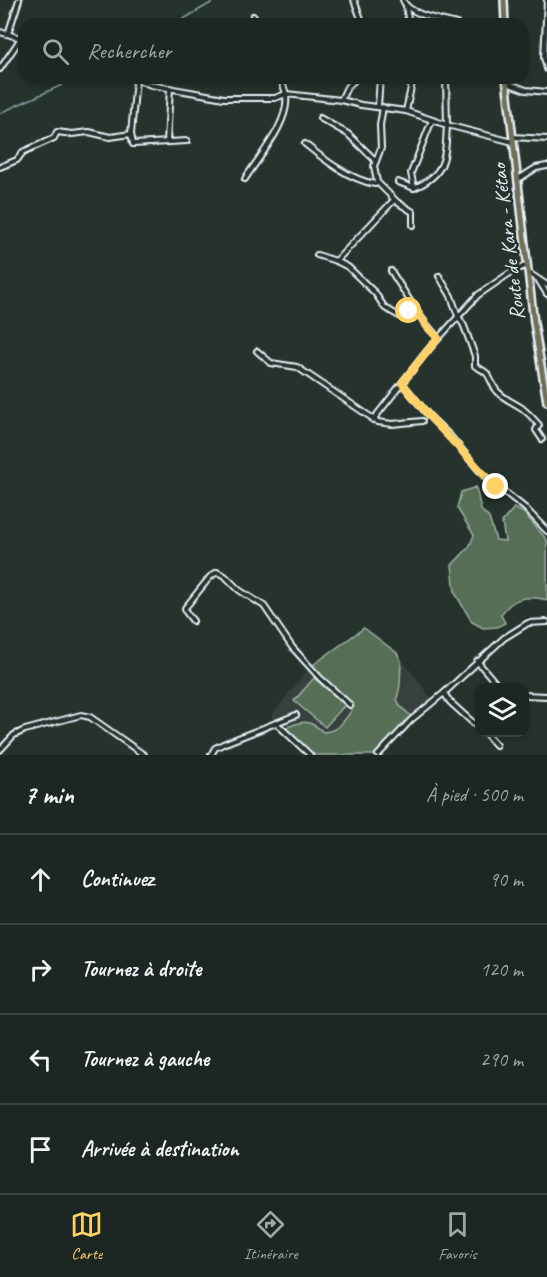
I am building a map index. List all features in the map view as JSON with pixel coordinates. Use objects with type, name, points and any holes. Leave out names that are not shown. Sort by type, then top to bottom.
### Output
[{"type":"main road","points":[[504,0],[505,18]]},
{"type":"main road","name":"Route de Kara - Kétao","points":[[507,84],[527,265],[547,402]]},
{"type":"street","points":[[8,34],[19,0]]},
{"type":"street","points":[[354,0],[361,18]]},
{"type":"street","points":[[403,0],[409,18]]},
{"type":"street","points":[[547,0],[544,57],[547,69]]},
{"type":"street","points":[[406,7],[431,18]]},
{"type":"street","points":[[0,32],[18,37]]},
{"type":"street","points":[[0,69],[18,44]]},
{"type":"street","points":[[134,84],[131,134],[133,144],[187,141]]},
{"type":"street","points":[[148,84],[224,98],[274,98],[286,94],[341,100],[406,111],[447,125],[513,140],[547,140]]},
{"type":"street","points":[[244,179],[282,123],[287,103],[282,84]]},
{"type":"street","points":[[341,100],[350,84]]},
{"type":"street","points":[[380,84],[381,148],[374,166],[377,182],[394,200],[413,212],[412,225]]},
{"type":"street","points":[[406,111],[412,84]]},
{"type":"street","points":[[398,182],[414,188],[430,181],[445,159],[447,125],[445,84]]},
{"type":"street","points":[[513,84],[526,90],[547,92]]},
{"type":"street","points":[[167,142],[170,88]]},
{"type":"street","points":[[320,118],[348,134],[376,161]]},
{"type":"street","points":[[414,188],[411,173],[432,120]]},
{"type":"street","points":[[0,167],[17,160],[24,153],[54,138],[57,132],[72,134],[89,132],[110,137],[131,134]]},
{"type":"street","points":[[305,144],[363,183],[375,184],[377,182]]},
{"type":"street","points":[[517,180],[536,168],[547,166]]},
{"type":"street","points":[[336,261],[394,200]]},
{"type":"street","points":[[317,255],[348,267],[390,311],[401,317],[415,308]]},
{"type":"street","points":[[373,420],[438,338],[478,295],[527,265]]},
{"type":"street","points":[[391,272],[428,328],[438,338]]},
{"type":"street","points":[[528,272],[547,285]]},
{"type":"street","points":[[439,276],[464,326],[475,356],[475,366],[488,373],[496,389],[504,398],[523,408],[534,418],[539,425],[536,430],[542,439]]},
{"type":"street","points":[[538,280],[547,294]]},
{"type":"street","points":[[257,351],[270,363],[297,367],[373,420],[392,424],[422,421]]},
{"type":"street","points":[[402,383],[483,475],[496,487],[515,498],[547,531]]},
{"type":"street","points":[[193,621],[185,608],[210,577],[218,572],[239,590],[264,606],[292,647],[320,678],[350,705]]},
{"type":"street","points":[[378,755],[411,720],[504,638],[528,623],[547,622]]},
{"type":"street","points":[[477,661],[496,683]]},
{"type":"street","points":[[444,693],[475,724]]},
{"type":"street","points":[[529,695],[547,696]]},
{"type":"street","points":[[0,750],[6,741],[25,730],[81,715],[90,717],[144,755]]},
{"type":"street","points":[[211,755],[215,748],[223,744],[296,715]]},
{"type":"street","points":[[276,723],[310,755]]},
{"type":"street","points":[[488,737],[496,746]]},
{"type":"shaded area","points":[[364,628],[397,653],[432,699],[375,755],[308,752],[271,716],[310,667]]},
{"type":"green space","points":[[476,487],[481,510],[489,518],[496,540],[505,541],[502,522],[514,508],[524,513],[547,540],[547,600],[527,598],[515,601],[501,615],[505,623],[497,627],[483,628],[472,622],[455,593],[452,565],[469,547],[474,535],[457,508],[461,492]]},
{"type":"green space","points":[[364,628],[397,653],[401,661],[397,699],[400,706],[412,717],[375,755],[312,755],[283,729],[304,722],[313,724],[323,732],[333,730],[344,720],[354,707],[310,667]]},
{"type":"green space","points":[[314,678],[345,705],[325,727],[294,701]]},
{"type":"waterway","points":[[185,18],[216,0]]},
{"type":"waterway","points":[[0,113],[63,84]]},
{"type":"route","points":[[409,311],[415,308],[418,315],[438,338],[402,383],[429,416],[496,487]]}]
